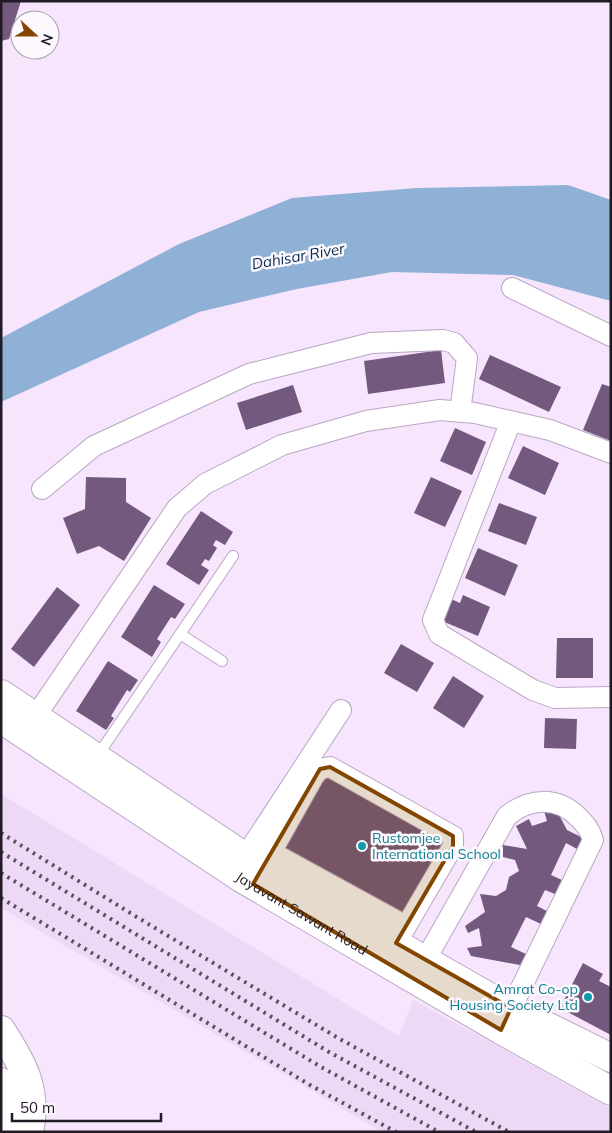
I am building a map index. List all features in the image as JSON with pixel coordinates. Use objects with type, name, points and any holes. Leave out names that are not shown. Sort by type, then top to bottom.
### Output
[{"type":"street","points":[[512,288],[611,336]]},
{"type":"street","points":[[42,489],[94,446],[249,374],[371,343],[443,340],[454,343],[467,358],[460,412]]},
{"type":"street","points":[[35,717],[177,508],[205,484],[282,445],[366,422],[440,410],[475,413],[550,430],[611,453]]},
{"type":"street","points":[[511,421],[433,620],[439,634],[533,690],[555,698],[611,698]]},
{"type":"street","name":"Jayavant Sawant Road","points":[[1,694],[258,865]]},
{"type":"street","points":[[258,865],[341,710]]},
{"type":"street","name":"Jayavant Sawant Road","points":[[1,720],[396,944],[420,969],[506,1019],[611,1091]]},
{"type":"street","points":[[258,865],[320,768],[330,767],[453,836],[453,846],[396,944]]},
{"type":"street","points":[[420,969],[507,816],[517,807],[532,802],[547,801],[572,810],[590,829],[593,840],[506,1019]]},
{"type":"street","name":"Jayavant Sawant Road","points":[[506,1019],[611,1058]]},
{"type":"street","points":[[1,1030],[20,1058],[30,1088],[32,1117],[29,1132]]},
{"type":"street","points":[[1,1082],[7,1119],[4,1132]]},
{"type":"lane","points":[[96,758],[233,556]]},
{"type":"lane","points":[[180,634],[222,661]]},
{"type":"highlighted area","points":[[330,767],[453,836],[453,846],[396,943],[511,1008],[501,1030],[253,884],[320,769]]},
{"type":"shaded area","points":[[1,794],[399,1036],[413,1000],[611,1109],[611,1132],[382,1132],[1,908]]},
{"type":"water","name":"Dahisar River","points":[[568,185],[611,200],[611,301],[513,275],[392,272],[297,289],[199,312],[1,402],[1,338],[179,244],[292,198],[417,188]]},
{"type":"building","points":[[1,1],[21,1],[18,10],[10,10],[9,39],[1,41]]},
{"type":"building","points":[[441,350],[445,383],[368,394],[364,361]]},
{"type":"building","points":[[490,355],[561,387],[549,412],[479,379]]},
{"type":"building","points":[[602,384],[611,387],[611,441],[583,430]]},
{"type":"building","points":[[293,385],[302,412],[246,430],[237,403]]},
{"type":"building","points":[[455,428],[486,442],[472,475],[440,461]]},
{"type":"building","points":[[523,446],[559,463],[545,495],[508,478]]},
{"type":"building","points":[[86,477],[126,478],[126,502],[151,518],[124,561],[99,546],[77,554],[63,518],[85,509]]},
{"type":"building","points":[[431,477],[462,491],[445,527],[414,513]]},
{"type":"building","points":[[499,503],[537,517],[526,545],[488,531]]},
{"type":"building","points":[[201,511],[233,532],[225,545],[216,540],[213,545],[217,548],[209,561],[205,559],[201,565],[209,570],[199,585],[166,564]]},
{"type":"building","points":[[478,548],[518,565],[505,596],[465,578]]},
{"type":"building","points":[[154,585],[185,604],[175,619],[171,617],[157,639],[161,642],[152,657],[121,637]]},
{"type":"building","points":[[57,587],[80,605],[34,667],[11,649]]},
{"type":"building","points":[[463,595],[490,607],[478,636],[442,621],[451,599],[460,603]]},
{"type":"building","points":[[557,638],[593,638],[593,678],[556,678]]},
{"type":"building","points":[[401,644],[434,663],[417,692],[384,673]]},
{"type":"building","points":[[108,661],[138,680],[130,692],[127,690],[111,716],[114,718],[106,730],[76,711]]},
{"type":"building","points":[[453,676],[484,696],[464,728],[433,708]]},
{"type":"building","points":[[545,718],[577,719],[576,749],[544,748]]},
{"type":"building","name":"Rustomjee International School","points":[[324,772],[444,840],[400,919],[280,852]]},
{"type":"building","points":[[555,807],[567,830],[583,838],[577,849],[566,843],[551,875],[562,880],[555,894],[545,890],[537,906],[547,911],[541,924],[526,917],[511,947],[526,954],[520,965],[471,956],[467,948],[482,946],[479,928],[468,933],[465,926],[485,912],[480,894],[496,896],[506,890],[509,877],[519,871],[515,860],[503,857],[503,845],[527,849],[516,826],[529,819],[532,826],[547,821],[544,811]]},
{"type":"building","name":"Amrat Co-op Housing Society Ltd","points":[[583,963],[603,974],[599,981],[611,987],[611,1035],[560,1008]]},
{"type":"railway","points":[[1,833],[338,1038],[509,1132]]},
{"type":"railway","points":[[1,852],[329,1052],[476,1132]]},
{"type":"railway","points":[[1,873],[321,1067],[439,1132]]},
{"type":"railway","points":[[1,898],[310,1085],[396,1132]]},
{"type":"place","name":"Rustomjee International School","points":[[362,846]]},
{"type":"place","name":"Amrat Co-op Housing Society Ltd","points":[[588,997]]}]
